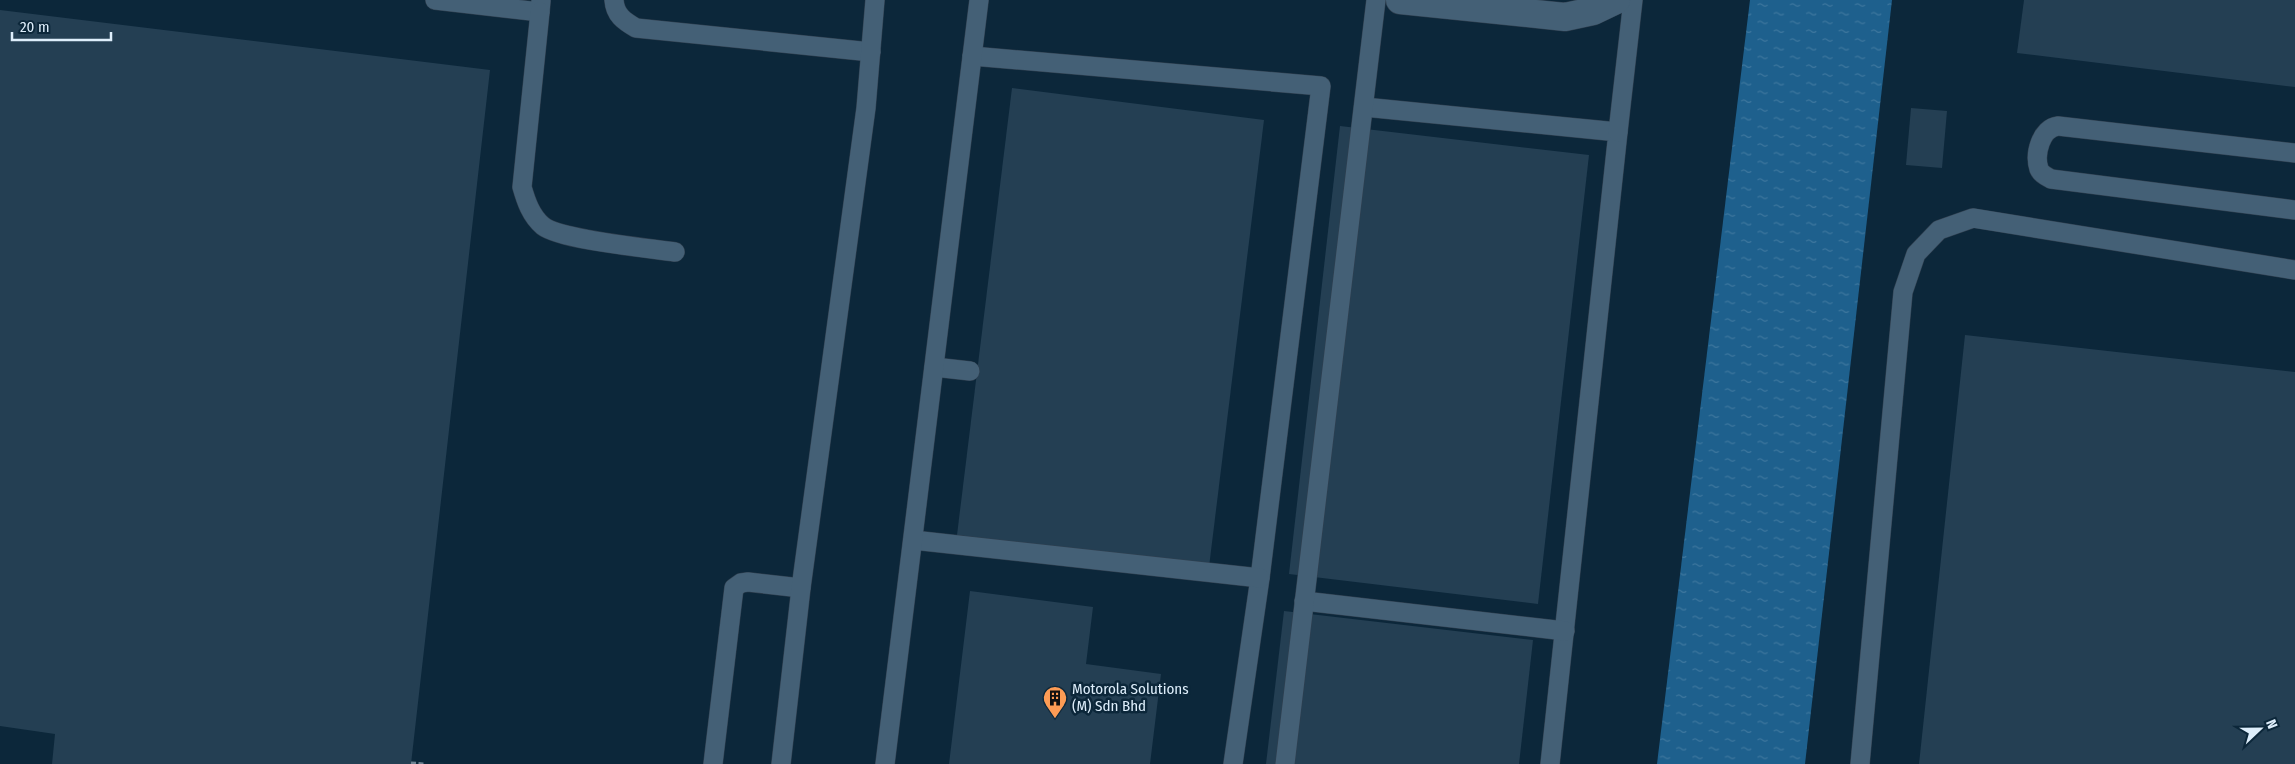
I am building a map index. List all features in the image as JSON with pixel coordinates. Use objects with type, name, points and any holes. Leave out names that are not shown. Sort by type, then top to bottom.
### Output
[{"type":"street","points":[[1400,0],[1565,17],[1593,11],[1616,0]]},
{"type":"lane","points":[[435,0],[541,6],[522,186],[528,208],[544,226],[561,235],[675,252]]},
{"type":"lane","points":[[614,0],[614,9],[624,22],[636,28],[871,52]]},
{"type":"lane","points":[[781,764],[801,588],[865,118],[875,0]]},
{"type":"lane","points":[[885,764],[978,0]]},
{"type":"lane","points":[[1285,764],[1376,0]]},
{"type":"lane","points":[[1550,764],[1633,0]]},
{"type":"lane","points":[[972,56],[1321,86],[1260,578],[1233,764]]},
{"type":"lane","points":[[1364,107],[1618,132]]},
{"type":"lane","points":[[2295,154],[2058,126],[2050,127],[2045,131],[2038,162],[2039,170],[2044,176],[2051,178],[2295,210]]},
{"type":"lane","points":[[1860,764],[1903,292],[1916,254],[1939,230],[1973,218],[2295,270]]},
{"type":"lane","points":[[934,367],[970,371]]},
{"type":"lane","points":[[913,540],[1260,578]]},
{"type":"lane","points":[[713,764],[734,588],[741,583],[748,582],[801,588]]},
{"type":"lane","points":[[1304,601],[1565,630]]},
{"type":"path","points":[[411,763],[425,764]]},
{"type":"water","points":[[1750,0],[1892,0],[1805,764],[1657,764]]},
{"type":"building","points":[[2024,0],[2295,0],[2295,87],[2017,53]]},
{"type":"building","points":[[0,10],[490,70],[411,764],[52,764],[55,734],[0,726]]},
{"type":"building","points":[[1012,88],[1264,120],[1209,567],[957,535]]},
{"type":"building","points":[[1911,108],[1947,111],[1942,168],[1906,165]]},
{"type":"building","points":[[1340,126],[1589,155],[1538,604],[1289,574]]},
{"type":"building","points":[[1965,335],[2295,372],[2295,764],[1919,764]]},
{"type":"building","name":"Motorola Solutions (M) Sdn Bhd","points":[[970,591],[1093,607],[1086,664],[1161,674],[1150,764],[949,764]]},
{"type":"building","points":[[1284,611],[1533,640],[1519,764],[1266,764]]},
{"type":"place","name":"Motorola Solutions (M) Sdn Bhd","points":[[1055,719]]}]
